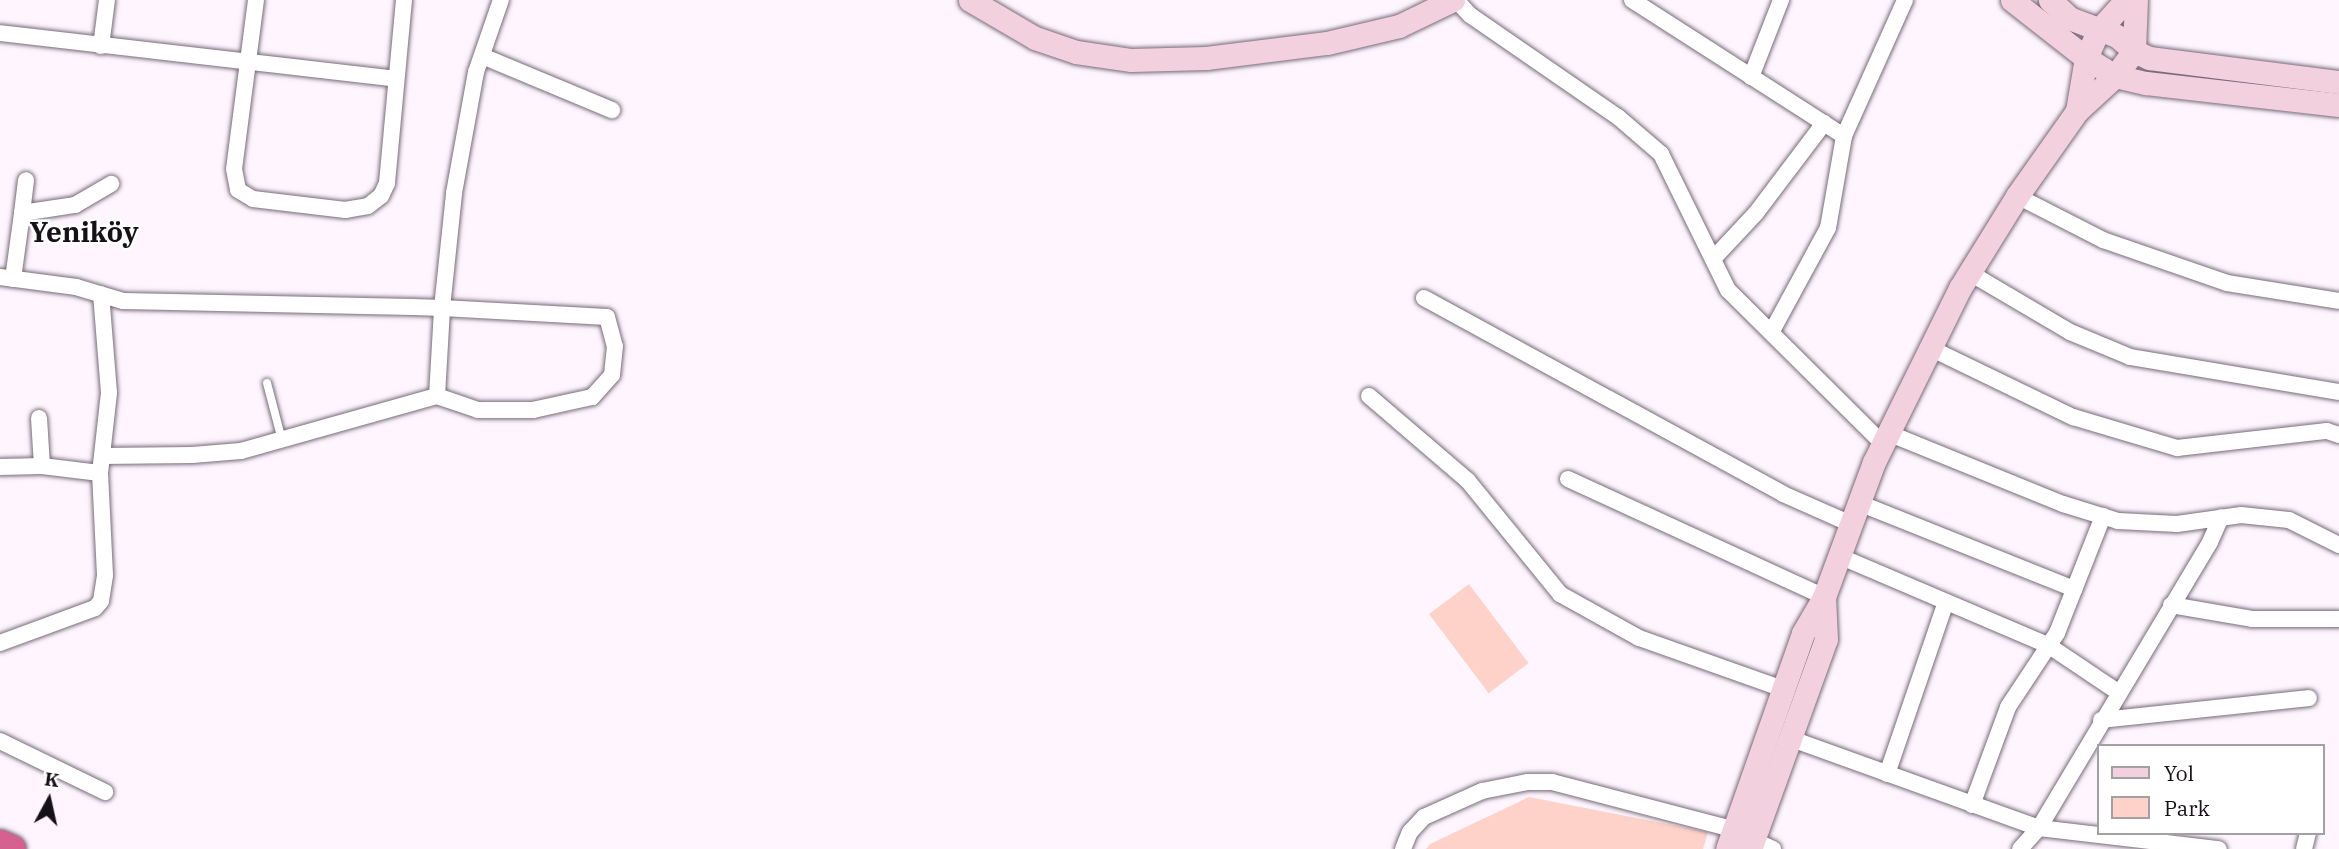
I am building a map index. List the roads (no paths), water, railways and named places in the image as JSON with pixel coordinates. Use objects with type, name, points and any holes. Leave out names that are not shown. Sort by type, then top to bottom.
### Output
[{"type":"highway","points":[[0,844],[12,849]]},
{"type":"main road","points":[[970,0],[1035,38],[1076,52],[1131,60],[1206,58],[1327,43],[1399,26],[1454,0]]},
{"type":"main road","points":[[2012,0],[2086,58],[2115,76],[2146,83],[2339,105]]},
{"type":"main road","points":[[2050,0],[2069,18],[2117,36],[2134,51],[2149,58],[2339,82]]},
{"type":"main road","points":[[2077,111],[2086,58],[2098,31],[2126,0]]},
{"type":"main road","points":[[1747,843],[1783,689],[1803,633],[1824,597],[1886,438],[1970,273],[2017,196],[2077,111],[2115,76],[2134,51],[2136,0]]},
{"type":"main road","points":[[1747,843],[1826,639],[1824,597]]},
{"type":"street","points":[[102,46],[107,0]]},
{"type":"street","points":[[256,0],[234,169],[238,190],[253,199],[345,210],[368,206],[381,196],[387,183],[404,0]]},
{"type":"street","points":[[437,396],[442,308],[454,193],[475,72],[501,0]]},
{"type":"street","points":[[1454,0],[1470,15],[1618,117],[1661,154],[1728,290],[1886,438],[2039,495],[2118,521],[2177,524],[2241,515],[2289,520],[2339,545]]},
{"type":"street","points":[[1632,0],[1648,4],[1751,77],[1844,136]]},
{"type":"street","points":[[1751,77],[1781,0]]},
{"type":"street","points":[[1772,331],[1828,228],[1844,136],[1905,0]]},
{"type":"street","points":[[0,33],[246,64],[395,79]]},
{"type":"street","points":[[482,56],[612,110]]},
{"type":"street","points":[[1713,259],[1756,213],[1824,123]]},
{"type":"street","points":[[26,180],[22,213],[6,278],[101,294],[123,301],[442,308],[607,317],[615,346],[612,374],[592,397],[578,402],[533,410],[478,410],[437,396],[241,451],[192,455],[102,456]]},
{"type":"street","points":[[22,213],[75,205],[111,184]]},
{"type":"street","points":[[2017,196],[2103,240],[2227,283],[2339,301]]},
{"type":"street","points":[[1970,273],[2070,332],[2130,357],[2339,392]]},
{"type":"street","points":[[0,643],[95,608],[101,601],[106,575],[100,473],[109,393],[101,294]]},
{"type":"street","points":[[1424,298],[1783,494],[1855,514],[2074,589]]},
{"type":"street","points":[[1930,348],[2073,417],[2177,448],[2327,431],[2339,435]]},
{"type":"street","points":[[1368,396],[1468,481],[1560,594],[1639,638],[1783,689]]},
{"type":"street","points":[[39,418],[42,467]]},
{"type":"street","points":[[0,467],[42,467],[100,473]]},
{"type":"street","points":[[1568,479],[1824,597]]},
{"type":"street","points":[[1972,805],[2008,707],[2057,633],[2103,516]]},
{"type":"street","points":[[2020,849],[2039,828],[2101,720],[2210,542],[2221,517]]},
{"type":"street","points":[[1839,556],[2048,645],[2118,692]]},
{"type":"street","points":[[1887,774],[1946,602]]},
{"type":"street","points":[[2171,605],[2252,619],[2339,619]]},
{"type":"street","points":[[2101,720],[2309,698]]},
{"type":"street","points":[[1789,738],[2039,828],[2146,845],[2219,849]]},
{"type":"street","points":[[0,741],[105,792]]},
{"type":"street","points":[[1403,849],[1410,832],[1424,817],[1482,791],[1528,782],[1552,782],[1747,843]]},
{"type":"lane","points":[[267,383],[282,440]]},
{"type":"district","name":"Yeniköy","points":[[84,232]]}]
